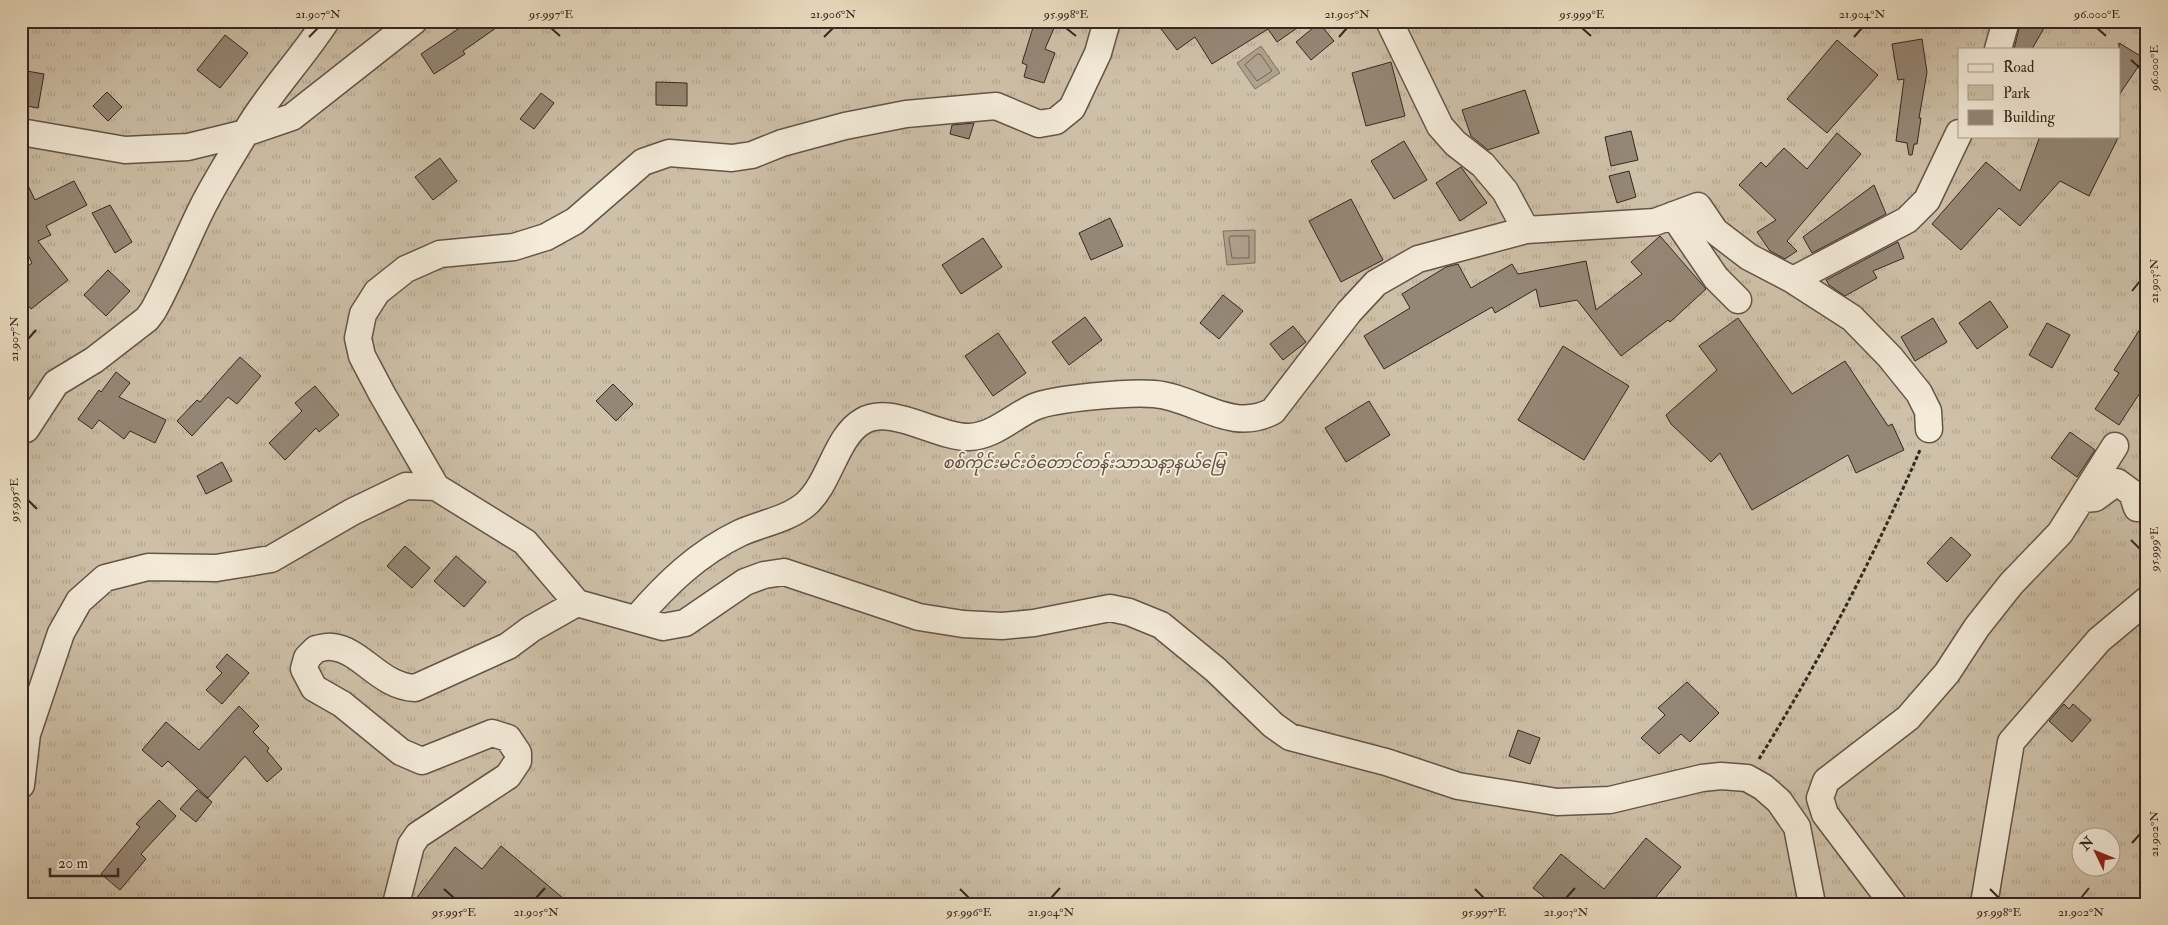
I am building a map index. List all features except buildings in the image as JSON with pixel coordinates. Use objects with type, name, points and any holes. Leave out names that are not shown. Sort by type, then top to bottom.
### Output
[{"type":"street","points":[[26,429],[56,383],[94,360],[147,319],[161,297],[182,255],[202,209],[245,133],[270,93],[312,42],[326,21]]},
{"type":"street","points":[[21,132],[125,150],[188,147],[245,133],[292,117],[414,21]]},
{"type":"street","points":[[1107,21],[1098,53],[1072,108],[1056,122],[1039,124],[1010,110],[988,106],[906,114],[845,126],[782,143],[752,155],[732,158],[669,154],[643,162],[575,221],[546,237],[514,246],[440,254],[406,269],[377,292],[363,314],[358,338],[362,356],[436,486],[525,542],[577,603],[663,627],[685,623],[745,582],[764,575],[784,572],[919,617],[963,624],[1002,626],[1034,623],[1110,608],[1129,612],[1161,624],[1216,670],[1273,725],[1290,737],[1386,762],[1458,786],[1557,802],[1610,800],[1702,778],[1721,776],[1747,778],[1763,787],[1778,801],[1797,827],[1812,904]]},
{"type":"street","points":[[1389,21],[1440,126],[1455,143],[1483,165],[1505,191],[1526,230]]},
{"type":"street","points":[[1998,48],[2006,21]]},
{"type":"street","points":[[1793,280],[1907,220],[1927,200],[1958,135]]},
{"type":"street","points":[[636,619],[663,588],[712,548],[741,533],[783,518],[806,503],[824,480],[850,431],[864,420],[901,418],[929,430],[967,437],[983,436],[1035,406],[1107,395],[1154,394],[1176,398],[1227,417],[1245,420],[1262,417],[1273,412],[1349,312],[1376,283],[1418,258],[1449,248],[1526,230],[1655,222],[1698,206],[1715,231],[1749,257],[1793,280],[1852,318],[1890,357],[1919,393],[1928,411],[1929,429]]},
{"type":"street","points":[[1673,214],[1716,278],[1738,300]]},
{"type":"street","points":[[1893,904],[1825,814],[1820,798],[1826,781],[1908,718],[1947,673],[1977,627],[2011,584],[2060,533],[2084,499],[2115,446]]},
{"type":"street","points":[[2084,499],[2095,498],[2117,482],[2132,493],[2138,508],[2147,507]]},
{"type":"street","points":[[21,785],[27,734],[61,633],[79,601],[105,578],[148,567],[216,568],[271,559],[352,512],[406,486],[436,486]]},
{"type":"street","points":[[1984,904],[2011,742],[2099,640],[2147,600]]},
{"type":"street","points":[[396,904],[411,846],[418,835],[508,776],[514,770],[518,761],[518,753],[508,738],[492,733],[422,761],[401,752],[342,704],[314,688],[304,669],[307,658],[316,649],[333,647],[356,657],[388,682],[401,688],[416,688],[508,646],[531,629],[577,603]]},
{"type":"path","points":[[1747,778],[1798,696],[1884,532],[1929,429]]},
{"type":"green space","name":"စစ်ကိုင်းမင်းဝံတောင်တန်းသာသနာ့နယ်မြေ","points":[[21,21],[2147,21],[2147,904],[21,904]]},
{"type":"water","points":[[1261,46],[1280,73],[1255,89],[1237,63]]},
{"type":"water","points":[[1255,230],[1255,263],[1227,265],[1223,231]]}]
